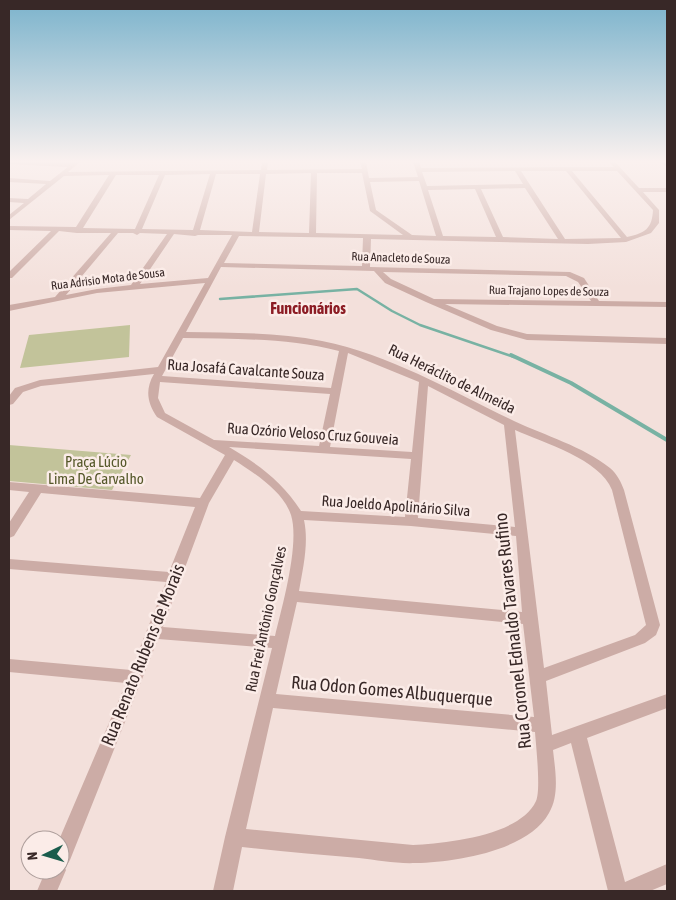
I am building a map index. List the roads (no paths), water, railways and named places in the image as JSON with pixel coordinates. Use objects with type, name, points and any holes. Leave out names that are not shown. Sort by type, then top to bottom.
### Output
[{"type":"street","points":[[9,218],[26,204]]},
{"type":"street","points":[[77,231],[94,204]]},
{"type":"street","points":[[137,232],[149,204]]},
{"type":"street","points":[[195,234],[204,204]]},
{"type":"street","points":[[255,234],[259,204]]},
{"type":"street","points":[[312,236],[313,204]]},
{"type":"street","points":[[371,204],[373,211],[411,237]]},
{"type":"street","points":[[430,204],[440,237]]},
{"type":"street","points":[[485,204],[500,239]]},
{"type":"street","points":[[539,204],[563,241]]},
{"type":"street","points":[[596,204],[626,240]]},
{"type":"street","points":[[9,228],[195,234],[440,237],[563,241],[626,240],[647,233],[654,227],[660,218],[651,204]]},
{"type":"street","points":[[9,276],[56,230]]},
{"type":"street","points":[[59,297],[115,232]]},
{"type":"street","points":[[134,287],[170,233]]},
{"type":"street","points":[[236,234],[159,375],[152,395],[155,407],[161,415],[232,453],[268,478],[286,496],[298,515]]},
{"type":"street","points":[[367,236],[370,268],[388,281],[494,328],[527,337],[667,342]]},
{"type":"street","name":"Rua Anacleto de Souza","points":[[220,265],[563,274],[572,275],[581,280],[597,304]]},
{"type":"street","name":"Rua Adrisio Mota de Sousa","points":[[9,308],[59,297],[134,287],[212,280]]},
{"type":"street","name":"Rua Trajano Lopes de Souza","points":[[429,300],[667,305]]},
{"type":"street","name":"Rua Heráclito de Almeida","points":[[180,335],[284,337],[373,357],[587,460],[610,475],[618,490],[653,625],[651,631],[640,639],[539,677]]},
{"type":"street","points":[[324,449],[334,391],[344,349]]},
{"type":"street","name":"Rua Josafá Cavalcante Souza","points":[[12,389],[54,380],[159,375],[334,391]]},
{"type":"street","points":[[411,522],[415,456],[424,380]]},
{"type":"street","points":[[9,402],[12,389]]},
{"type":"street","name":"Rua Coronel Ednaldo Tavares Rufino","points":[[234,837],[413,854],[442,853],[504,837],[525,826],[545,805],[545,745],[539,677],[529,619],[510,424]]},
{"type":"street","name":"Rua Ozório Veloso Cruz Gouveia","points":[[209,442],[415,456]]},
{"type":"street","name":"Rua Renato Rubens de Morais","points":[[70,836],[136,677],[203,503],[232,453]]},
{"type":"street","points":[[9,486],[203,503]]},
{"type":"street","points":[[9,533],[38,488]]},
{"type":"street","name":"Rua Joeldo Apolinário Silva","points":[[298,515],[411,522],[522,532]]},
{"type":"street","name":"Rua Frei Antônio Gonçalves","points":[[223,891],[291,596],[298,543],[298,515]]},
{"type":"street","points":[[9,564],[174,578]]},
{"type":"street","points":[[291,596],[529,619]]},
{"type":"street","points":[[152,632],[280,643]]},
{"type":"street","points":[[9,665],[136,677]]},
{"type":"street","name":"Rua Odon Gomes Albuquerque","points":[[266,700],[543,724]]},
{"type":"street","points":[[545,745],[667,701]]},
{"type":"street","points":[[577,733],[618,891]]},
{"type":"street","points":[[628,891],[667,874]]},
{"type":"waterway","points":[[220,299],[357,289],[392,311],[420,325],[514,357]]},
{"type":"waterway","points":[[511,355],[571,383],[667,440]]},
{"type":"district","name":"Funcionários","points":[[308,308]]},
{"type":"park label","name":"Praça Lúcio Lima De Carvalho","points":[[96,470]]}]
